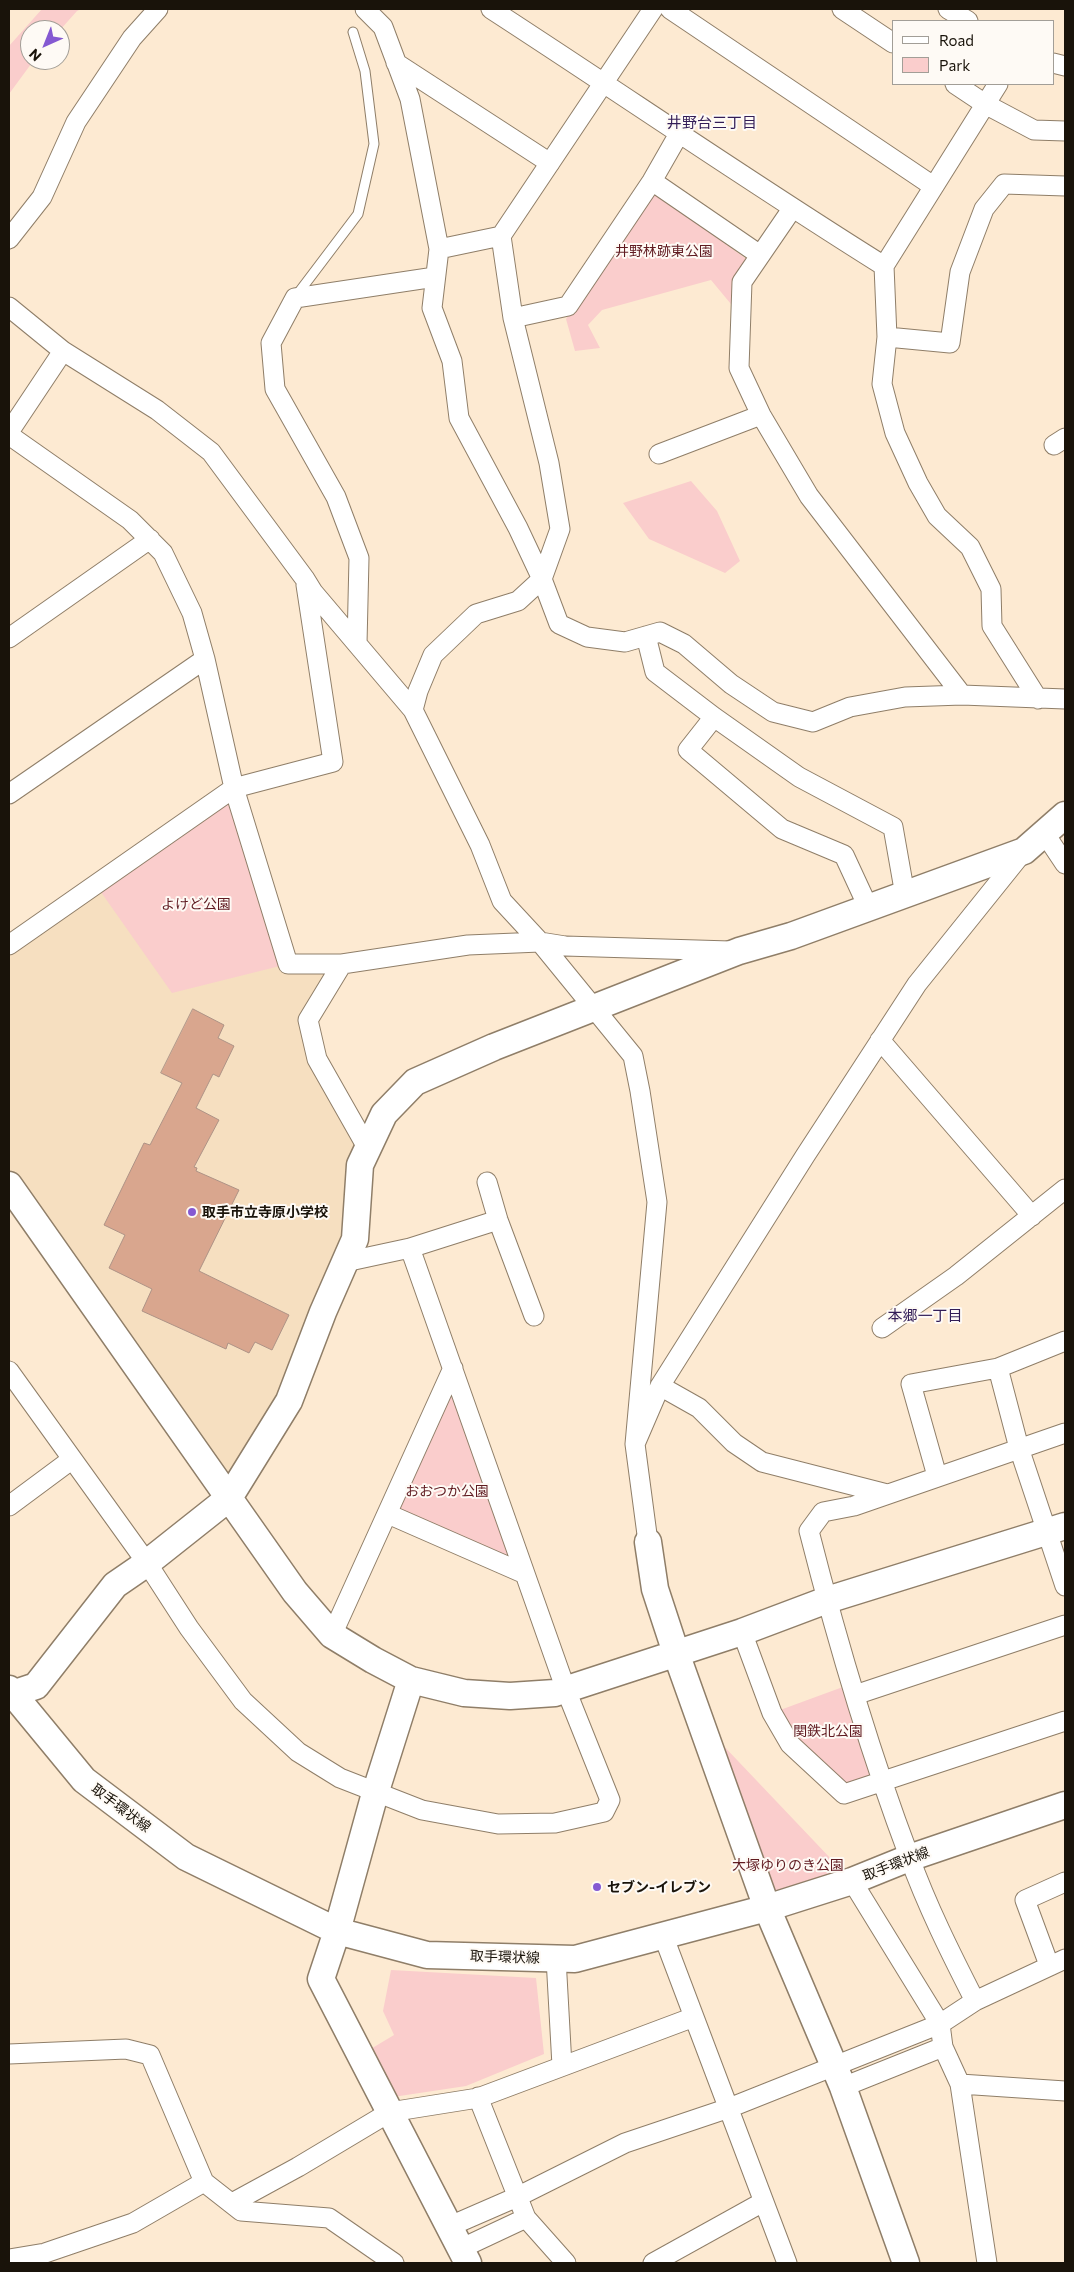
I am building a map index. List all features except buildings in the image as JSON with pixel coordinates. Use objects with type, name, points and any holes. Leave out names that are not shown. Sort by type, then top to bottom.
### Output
[{"type":"street","points":[[9,239],[42,197],[76,122],[132,38],[158,9]]},
{"type":"street","points":[[365,9],[383,27],[410,99],[438,249],[432,308],[452,361],[459,418],[518,528],[542,579],[559,624],[587,638],[625,642],[660,632],[684,644],[730,684],[773,712],[813,722],[850,708],[904,697],[962,695],[1038,699],[1065,698]]},
{"type":"street","points":[[491,9],[680,132],[792,209],[884,266]]},
{"type":"street","points":[[413,710],[418,691],[433,655],[476,614],[518,601],[542,579],[560,529],[549,463],[513,318],[501,236],[653,9]]},
{"type":"street","points":[[670,9],[932,186]]},
{"type":"street","points":[[842,9],[892,42]]},
{"type":"street","points":[[948,9],[966,20]]},
{"type":"street","points":[[396,63],[550,163]]},
{"type":"street","points":[[956,85],[985,104],[1034,130],[1065,131]]},
{"type":"street","points":[[997,85],[932,186],[884,266],[887,337],[882,384],[895,433],[918,483],[937,516],[970,546],[991,589],[992,626],[1038,699]]},
{"type":"street","points":[[513,318],[568,306],[652,181],[680,132]]},
{"type":"street","points":[[652,181],[760,255]]},
{"type":"street","points":[[887,337],[950,343],[960,272],[984,209],[1004,184],[1065,186]]},
{"type":"street","points":[[792,209],[742,282],[739,368],[761,415],[809,496],[962,695]]},
{"type":"street","points":[[438,249],[501,236]]},
{"type":"street","points":[[357,644],[359,558],[336,496],[275,389],[272,344],[295,298],[435,277]]},
{"type":"street","points":[[9,307],[63,351],[157,410],[211,452],[306,579],[313,592],[413,710],[480,846],[502,901],[596,1008],[633,1056],[657,1202],[635,1444],[656,1589],[676,1653],[767,1908],[839,2077],[906,2263]]},
{"type":"street","points":[[63,351],[9,434],[130,520],[163,553],[192,613],[205,659],[234,788],[288,964],[342,964],[468,945],[540,942],[565,946],[739,951]]},
{"type":"street","points":[[659,454],[761,415]]},
{"type":"street","points":[[9,638],[150,539]]},
{"type":"street","points":[[9,944],[234,788],[333,762],[306,579]]},
{"type":"street","points":[[646,636],[655,672],[714,717],[799,777],[893,827],[905,896]]},
{"type":"street","points":[[9,794],[205,659]]},
{"type":"street","points":[[714,717],[688,750],[782,829],[844,855],[869,909]]},
{"type":"street","points":[[635,1444],[660,1386],[917,984],[1024,851],[1065,815]]},
{"type":"street","points":[[1045,834],[1065,864]]},
{"type":"street","points":[[10,1693],[36,1686],[115,1585],[147,1563],[229,1498],[289,1401],[355,1238],[360,1165],[384,1114],[415,1082],[494,1047],[739,951],[791,936],[869,909],[1024,851]]},
{"type":"street","points":[[342,964],[308,1020],[318,1059],[368,1149]]},
{"type":"street","points":[[880,1040],[1032,1216]]},
{"type":"street","points":[[487,1182],[498,1220],[534,1316]]},
{"type":"street","points":[[9,1185],[295,1592],[332,1635],[373,1660],[412,1680],[464,1693],[501,1695],[555,1693],[742,1632],[827,1600],[1056,1529]]},
{"type":"street","points":[[882,1328],[956,1276],[1065,1189]]},
{"type":"street","points":[[345,1262],[410,1248],[498,1220]]},
{"type":"street","points":[[9,1371],[71,1460],[147,1563],[189,1628],[243,1701],[298,1752],[340,1778],[422,1810],[498,1824],[556,1823],[604,1812],[610,1800],[566,1690],[410,1248]]},
{"type":"street","points":[[937,1476],[911,1384],[998,1368],[1065,1341]]},
{"type":"street","points":[[332,1635],[452,1368]]},
{"type":"street","points":[[998,1368],[1019,1448],[1056,1529],[1065,1586]]},
{"type":"street","points":[[660,1386],[698,1408],[734,1443],[762,1462],[887,1494]]},
{"type":"street","points":[[974,2001],[909,1858],[882,1781],[827,1600],[809,1530],[823,1512],[854,1506],[1065,1433]]},
{"type":"street","points":[[9,1506],[71,1460]]},
{"type":"street","points":[[388,1514],[525,1574]]},
{"type":"street","points":[[855,1695],[1065,1625]]},
{"type":"street","points":[[742,1632],[772,1713],[790,1744],[844,1794],[1065,1721]]},
{"type":"street","points":[[412,1680],[376,1793],[337,1931],[321,1979],[459,2246]]},
{"type":"street","name":"取手環状線","points":[[10,1693],[84,1780],[186,1857],[274,1898],[337,1931],[427,1954],[575,1959],[767,1908],[852,1881],[909,1858],[1065,1806]]},
{"type":"street","points":[[852,1881],[940,2024],[943,2047],[960,2084],[987,2263]]},
{"type":"street","points":[[839,2077],[940,2024],[974,2001],[1057,1962],[1025,1900],[1065,1882]]},
{"type":"street","points":[[663,1936],[787,2263]]},
{"type":"street","points":[[556,1958],[562,2066]]},
{"type":"street","points":[[232,2203],[298,2167],[390,2112],[478,2097],[694,2017]]},
{"type":"street","points":[[459,2246],[517,2197],[625,2143],[729,2108],[943,2047]]},
{"type":"street","points":[[9,2054],[126,2049],[150,2055],[204,2182],[241,2211],[329,2218],[394,2263]]},
{"type":"street","points":[[960,2084],[1065,2091]]},
{"type":"street","points":[[478,2097],[526,2218],[566,2263]]},
{"type":"street","points":[[9,2259],[45,2253],[133,2223],[204,2182]]},
{"type":"street","points":[[653,2263],[763,2202]]},
{"type":"street","points":[[459,2246],[526,2218]]},
{"type":"lane","points":[[295,298],[358,214],[374,144],[366,71],[353,32]]},
{"type":"shaded area","name":"取手市立寺原小学校","points":[[96,885],[288,964],[342,964],[308,1020],[368,1149],[355,1239],[229,1498],[9,1185],[9,945]]},
{"type":"green space","points":[[42,9],[81,9],[69,20],[32,20]]},
{"type":"green space","points":[[20,34],[20,70],[27,70],[9,94],[9,46]]},
{"type":"green space","name":"井野林跡東公園","points":[[654,192],[749,261],[750,327],[711,280],[602,310],[588,325],[600,348],[575,351],[566,319]]},
{"type":"green space","points":[[691,481],[717,511],[740,561],[725,573],[649,539],[623,503]]},
{"type":"green space","name":"よけど公園","points":[[234,788],[288,964],[172,993],[96,885]]},
{"type":"green space","name":"おおつか公園","points":[[453,1368],[525,1574],[388,1514]]},
{"type":"green space","name":"関鉄北公園","points":[[851,1684],[882,1781],[844,1794],[772,1713]]},
{"type":"green space","name":"大塚ゆりのき公園","points":[[700,1721],[852,1881],[767,1908]]},
{"type":"green space","points":[[391,1970],[536,1978],[544,2054],[466,2086],[393,2097],[364,2053],[394,2035],[383,2011]]},
{"type":"place","name":"取手市立寺原小学校","points":[[192,1212]]},
{"type":"place","name":"セブン-イレブン","points":[[597,1887]]},
{"type":"district","name":"井野台三丁目","points":[[712,123]]},
{"type":"district","name":"本郷一丁目","points":[[925,1316]]}]
